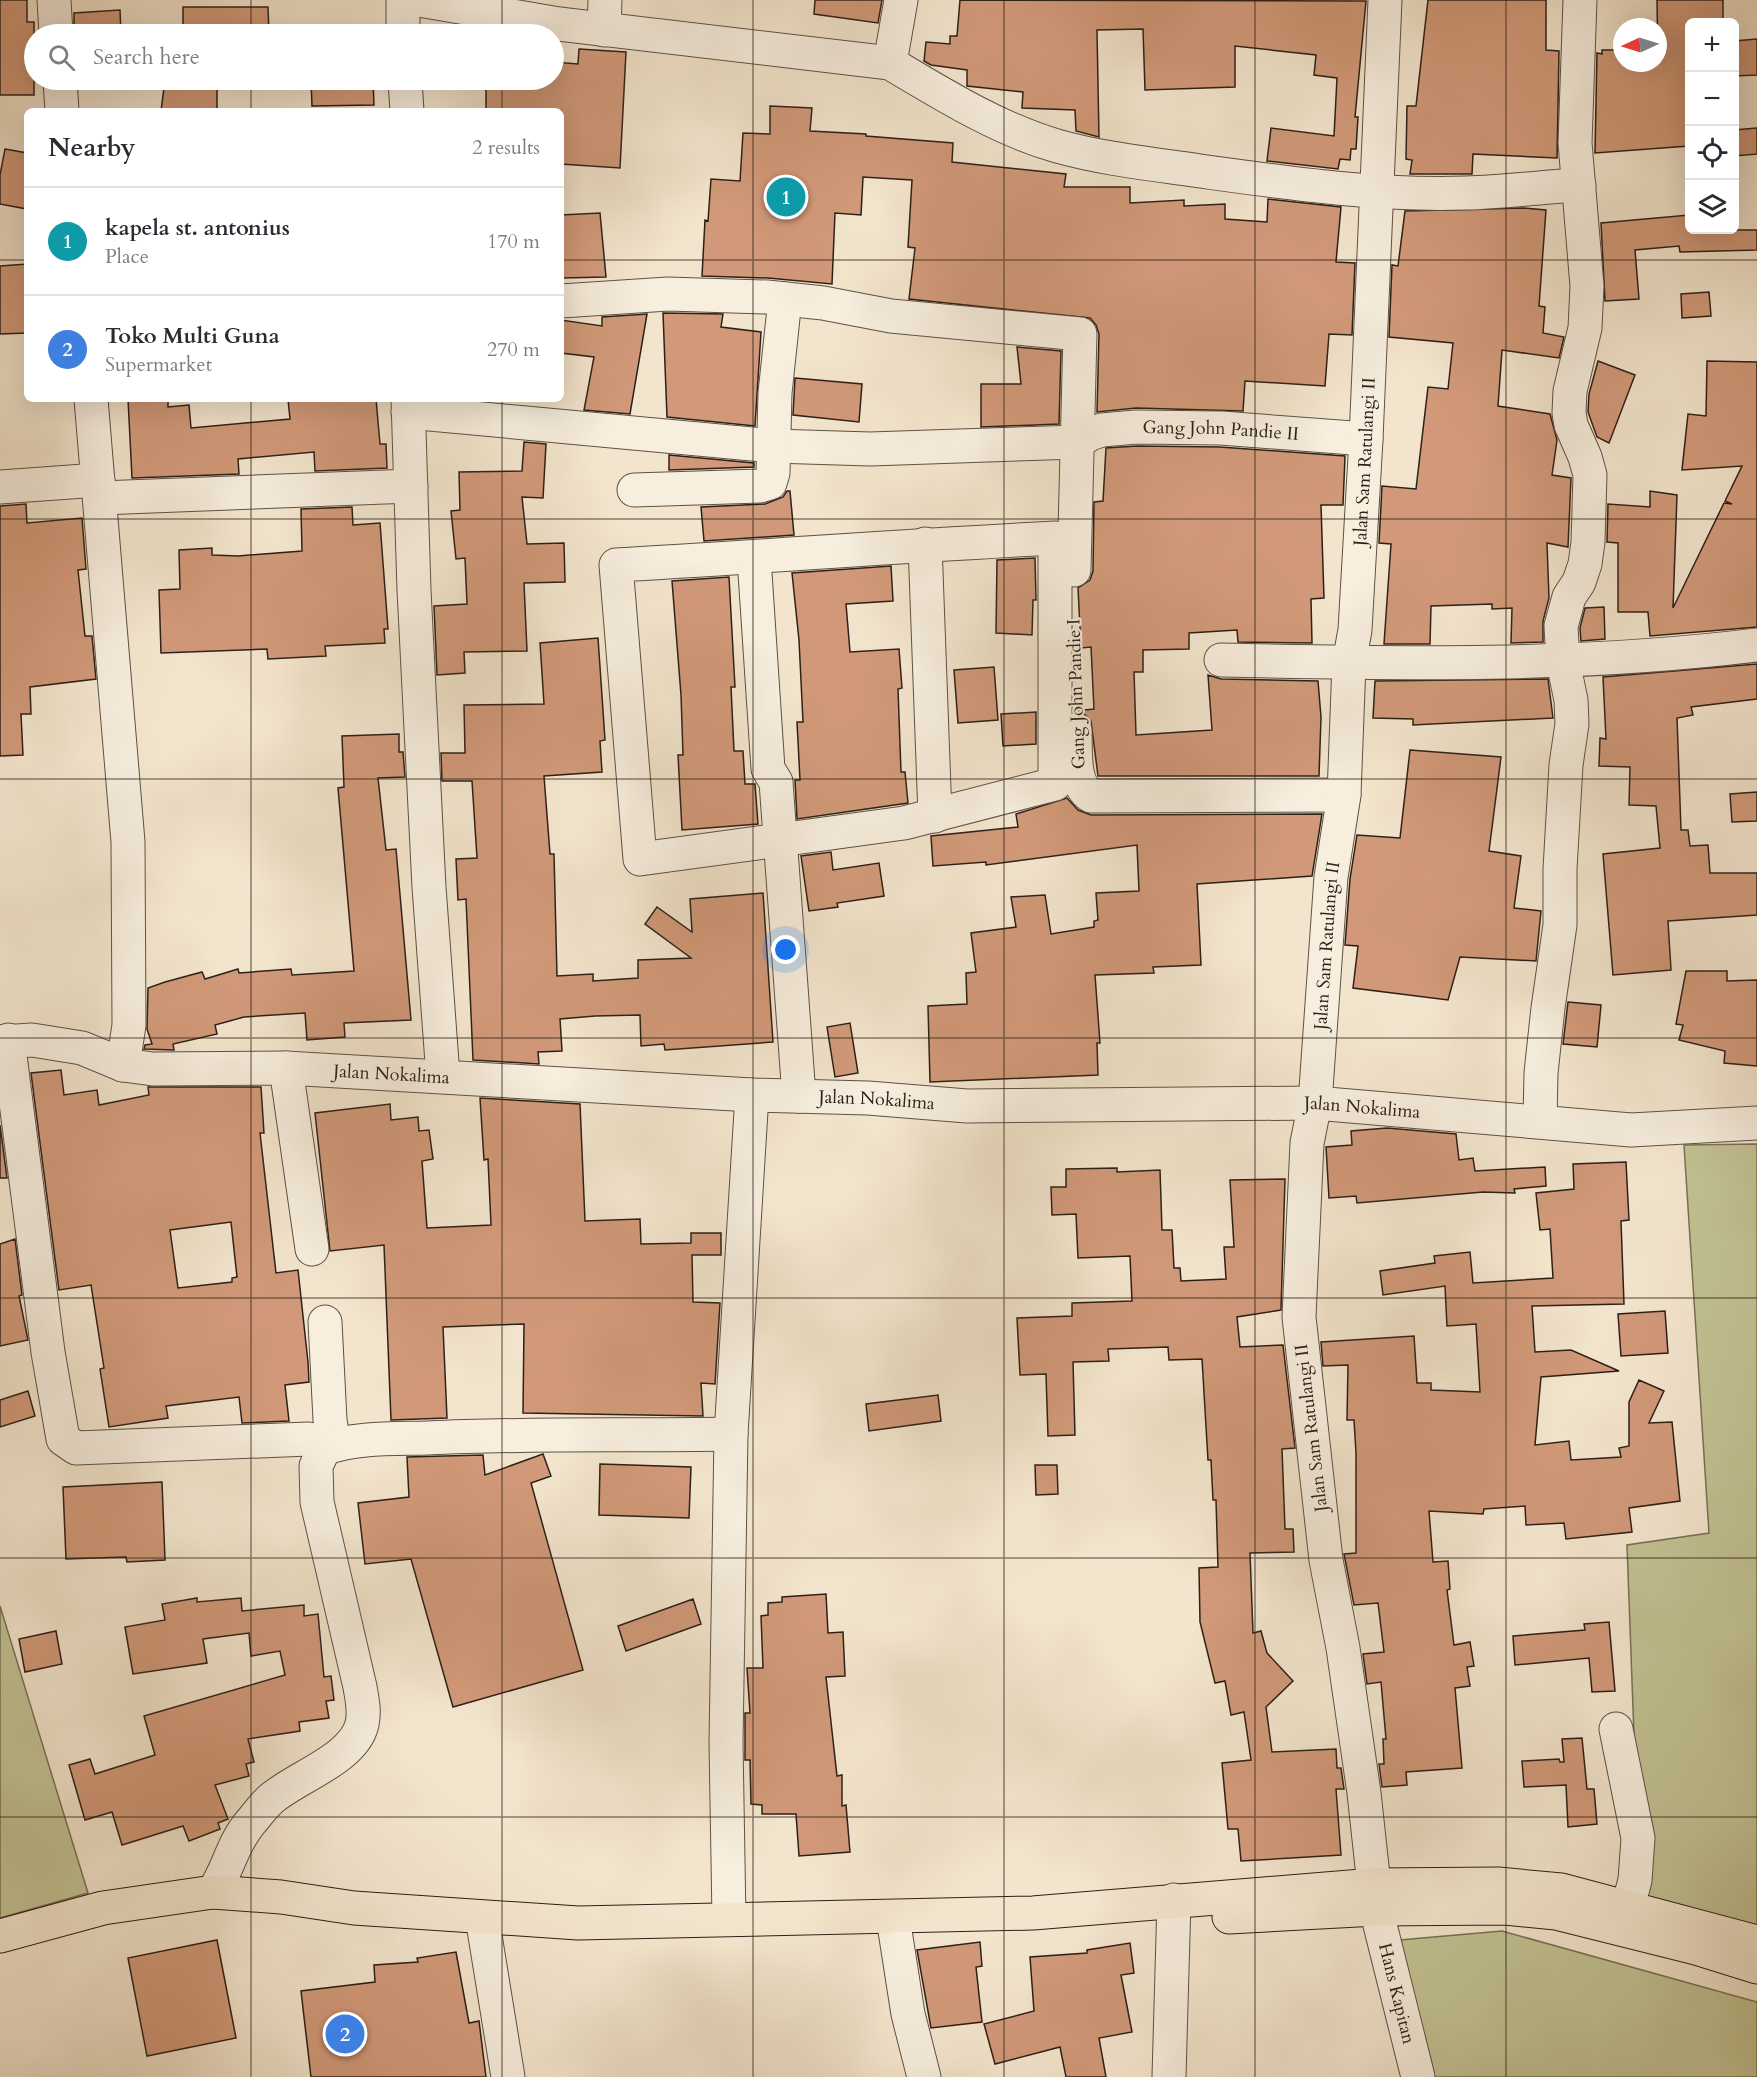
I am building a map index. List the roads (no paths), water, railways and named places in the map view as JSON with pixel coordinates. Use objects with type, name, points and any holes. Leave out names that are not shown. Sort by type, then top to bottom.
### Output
[{"type":"main road","points":[[0,1936],[103,1908],[213,1892],[354,1908],[578,1923],[893,1918],[1174,1910],[1375,1897],[1498,1884],[1562,1890],[1757,1942]]},
{"type":"main road","points":[[1375,1897],[1556,1913],[1696,1948],[1757,1967]]},
{"type":"street","points":[[54,0],[56,24]]},
{"type":"street","points":[[403,0],[403,24]]},
{"type":"street","points":[[419,0],[604,15],[890,63],[979,112],[1055,146],[1106,158],[1256,179],[1378,190],[1465,193],[1579,185]]},
{"type":"street","points":[[890,63],[901,0]]},
{"type":"street","name":"Jalan Sam Ratulangi II","points":[[1375,1897],[1350,1693],[1326,1560],[1301,1337],[1304,1177],[1307,1143],[1315,1102],[1331,876],[1344,795],[1349,663],[1355,630],[1378,190],[1385,0]]},
{"type":"street","points":[[1540,1120],[1541,1072],[1560,925],[1560,858],[1566,765],[1572,724],[1571,700],[1563,662],[1562,626],[1564,610],[1585,564],[1588,542],[1590,475],[1586,457],[1571,426],[1569,413],[1570,391],[1585,328],[1587,286],[1575,143],[1580,0]]},
{"type":"street","points":[[61,90],[62,108]]},
{"type":"street","points":[[406,90],[407,108]]},
{"type":"street","points":[[444,1076],[429,888],[414,590],[408,405],[773,446],[870,449],[1078,442],[1080,334],[891,316],[823,303],[785,299],[668,294],[564,301]]},
{"type":"street","points":[[634,490],[770,483],[773,473],[775,393],[785,299]]},
{"type":"street","points":[[91,402],[128,842],[129,1025],[123,1065]]},
{"type":"street","name":"Gang John Pandie II","points":[[1078,442],[1102,430],[1136,428],[1221,428],[1366,439]]},
{"type":"street","name":"Gang John Pandie I","points":[[1078,442],[1074,567],[1074,712],[1077,769],[1084,792],[1091,796],[1118,797],[1344,795]]},
{"type":"street","points":[[0,487],[99,489],[411,486]]},
{"type":"street","points":[[1055,538],[1055,784],[904,824],[640,859],[616,565],[764,557],[925,544],[1055,538]]},
{"type":"street","points":[[925,544],[935,816]]},
{"type":"street","points":[[764,557],[787,769],[776,782],[800,1096]]},
{"type":"street","points":[[1221,660],[1349,663],[1563,662],[1683,654],[1757,645]]},
{"type":"street","name":"Jalan Nokalima","points":[[4,1041],[32,1040],[82,1048],[123,1065],[153,1069],[286,1068],[968,1106],[1315,1102],[1540,1120],[1584,1127],[1631,1130],[1757,1123]]},
{"type":"street","points":[[4,1041],[40,1273],[48,1352],[63,1439],[76,1448],[309,1438],[329,1447],[491,1435],[731,1434]]},
{"type":"street","points":[[286,1068],[312,1249]]},
{"type":"street","points":[[729,1919],[726,1743],[731,1434],[752,1095]]},
{"type":"street","points":[[213,1892],[234,1847],[247,1826],[271,1799],[325,1765],[345,1748],[362,1725],[363,1708],[360,1687],[316,1502],[316,1466],[329,1447],[330,1420],[325,1322]]},
{"type":"street","points":[[1616,1729],[1638,1838],[1635,1880],[1628,1907]]},
{"type":"street","name":"Hans Kapitan","points":[[1375,1897],[1418,2077]]},
{"type":"street","points":[[1169,2077],[1174,1910]]},
{"type":"street","points":[[482,1917],[508,2077]]},
{"type":"street","points":[[893,1918],[908,2014],[924,2077]]},
{"type":"place","name":"kapela st. antonius","points":[[786,197]]},
{"type":"place","name":"Toko Multi Guna","points":[[345,2034]]}]
